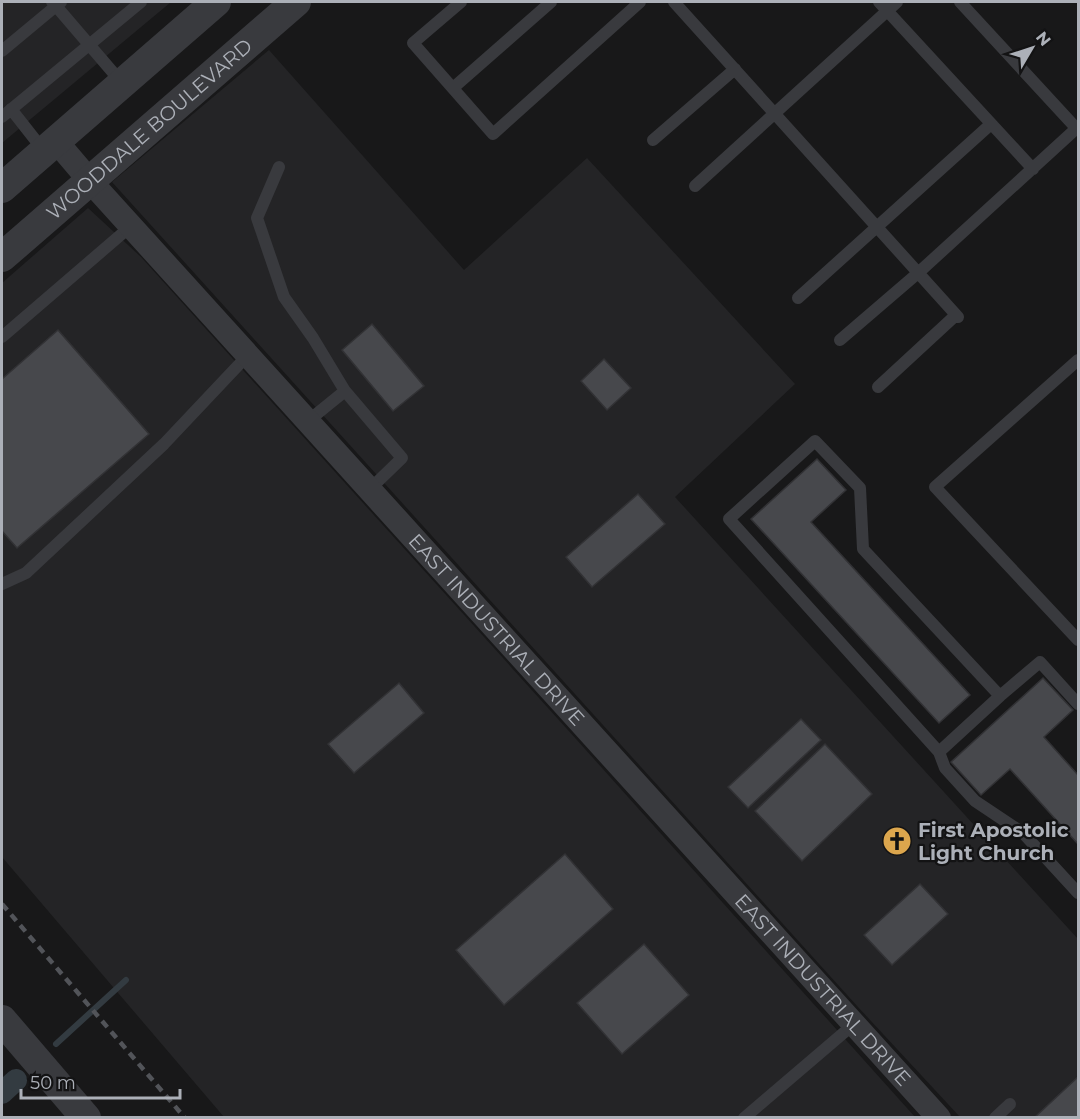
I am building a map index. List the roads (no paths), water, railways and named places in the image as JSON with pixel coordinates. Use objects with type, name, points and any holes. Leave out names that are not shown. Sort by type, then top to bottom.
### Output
[{"type":"street","points":[[2,188],[216,2]]},
{"type":"street","name":"WOODDALE BOULEVARD","points":[[2,257],[296,2]]},
{"type":"street","name":"EAST INDUSTRIAL DRIVE","points":[[50,146],[90,181],[939,1118]]},
{"type":"street","points":[[2,1020],[86,1118]]},
{"type":"lane","points":[[50,146],[6,113],[141,2]]},
{"type":"lane","points":[[461,2],[413,43],[493,134],[639,2]]},
{"type":"lane","points":[[453,88],[551,2]]},
{"type":"lane","points":[[674,2],[957,316],[878,387]]},
{"type":"lane","points":[[695,186],[775,114],[883,6],[897,2]]},
{"type":"lane","points":[[840,340],[918,273],[1078,128],[960,2]]},
{"type":"lane","points":[[2,51],[56,3],[89,46],[122,83]]},
{"type":"lane","points":[[883,6],[1033,169]]},
{"type":"lane","points":[[653,140],[735,69]]},
{"type":"lane","points":[[798,298],[991,124]]},
{"type":"lane","points":[[279,167],[257,218],[284,297],[345,391],[402,458],[370,489]]},
{"type":"lane","points":[[2,337],[131,226]]},
{"type":"lane","points":[[2,584],[26,573],[35,565],[164,444],[248,355]]},
{"type":"lane","points":[[1078,360],[935,487],[1078,640]]},
{"type":"lane","points":[[308,421],[345,391]]},
{"type":"lane","points":[[1000,696],[863,549],[860,488],[815,441],[729,519],[939,752],[945,768],[975,801],[1023,833],[1078,893]]},
{"type":"lane","points":[[939,752],[1040,662],[1078,704]]},
{"type":"lane","points":[[744,1118],[854,1024]]},
{"type":"lane","points":[[995,1118],[1010,1104]]},
{"type":"waterway","points":[[56,1044],[126,980]]},
{"type":"waterway","points":[[2,1093],[16,1080]]},
{"type":"railway","points":[[2,904],[185,1118]]},
{"type":"place","name":"First Apostolic Light Church","points":[[897,841]]}]
